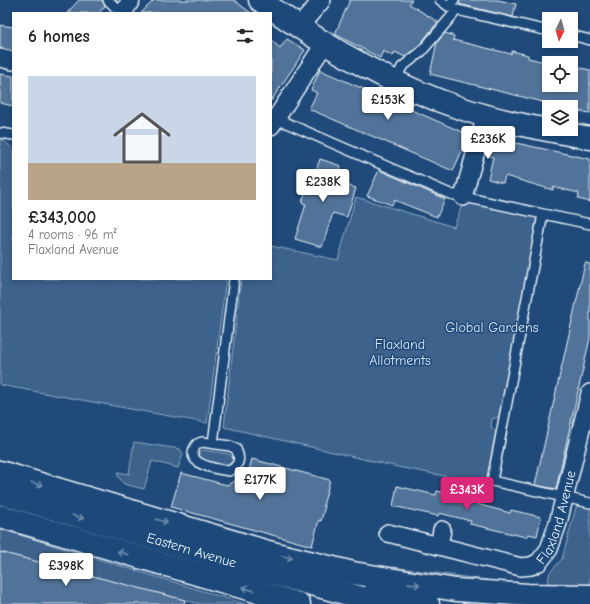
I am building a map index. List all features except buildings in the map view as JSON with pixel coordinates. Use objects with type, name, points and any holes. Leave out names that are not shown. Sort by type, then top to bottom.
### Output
[{"type":"main road","points":[[260,0],[325,43],[395,81],[436,99],[486,116],[590,138]]},
{"type":"main road","points":[[0,472],[268,552],[353,573],[399,582],[487,593],[590,596]]},
{"type":"main road","name":"Eastern Avenue","points":[[0,493],[328,590],[385,604]]},
{"type":"main road","name":"Eastern Avenue","points":[[0,516],[299,604]]},
{"type":"main road","points":[[328,590],[428,604]]},
{"type":"street","points":[[123,12],[131,0]]},
{"type":"street","points":[[299,27],[322,0]]},
{"type":"street","points":[[272,122],[325,43]]},
{"type":"street","points":[[0,58],[12,61]]},
{"type":"street","points":[[463,197],[486,116]]},
{"type":"street","name":"Flaxland Avenue","points":[[388,534],[441,538],[521,567],[532,566],[544,557],[549,550],[565,497],[590,393]]},
{"type":"lane","points":[[108,0],[121,12]]},
{"type":"lane","points":[[440,0],[453,5],[542,29]]},
{"type":"lane","points":[[395,81],[402,67],[421,52],[453,5]]},
{"type":"lane","points":[[578,37],[590,40]]},
{"type":"lane","points":[[272,122],[450,194],[590,224]]},
{"type":"lane","points":[[0,133],[12,135]]},
{"type":"lane","points":[[543,214],[492,481],[590,503]]},
{"type":"lane","points":[[213,443],[234,280]]},
{"type":"lane","points":[[202,442],[213,443],[230,446],[236,449],[239,460],[236,467],[229,471],[197,463],[194,458],[193,451],[197,444],[202,442]]},
{"type":"green space","points":[[0,137],[12,148],[12,280],[226,280],[207,423],[0,385]]},
{"type":"green space","name":"Flaxland Allotments","points":[[356,197],[454,227],[463,202],[539,218],[499,417],[492,419],[491,427],[496,431],[486,484],[398,467],[224,427],[241,280],[272,280],[272,246],[338,260]]},
{"type":"green space","points":[[134,442],[180,449],[183,454],[178,468],[152,461],[144,489],[124,484],[118,476],[118,472],[129,474]]},
{"type":"green space","points":[[203,450],[229,454],[233,458],[233,462],[227,466],[201,459],[198,454]]},
{"type":"green space","points":[[579,506],[590,508],[590,587],[492,583],[392,569],[393,567],[493,581],[547,585],[550,572],[562,559],[576,507]]},
{"type":"green space","points":[[0,529],[245,604],[200,604],[0,552]]},
{"type":"park label","name":"Global Gardens","points":[[492,327]]}]
